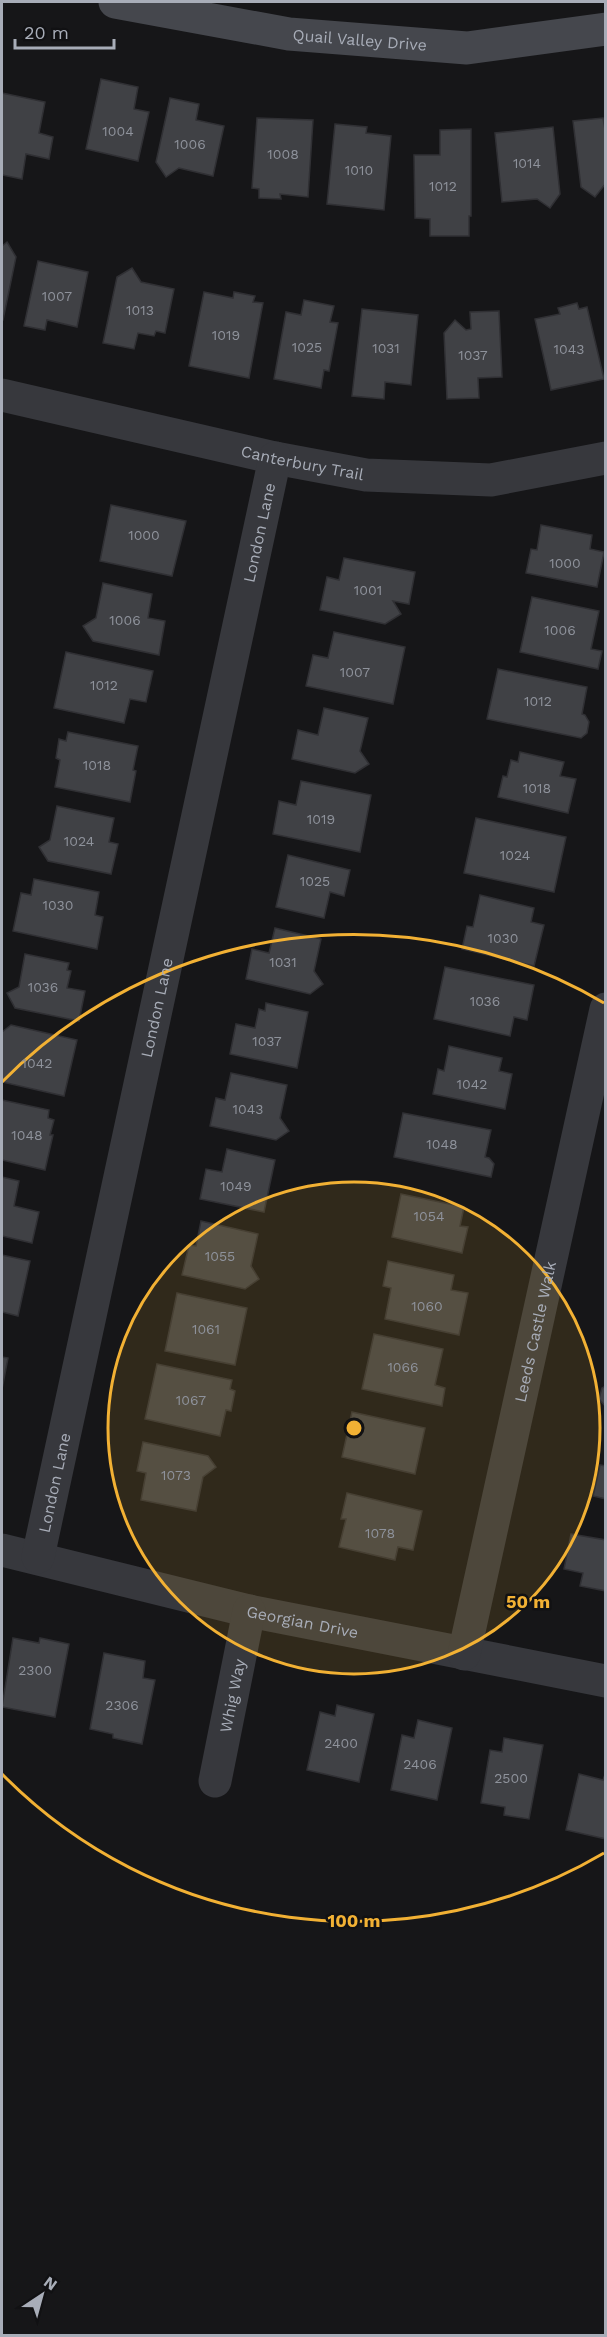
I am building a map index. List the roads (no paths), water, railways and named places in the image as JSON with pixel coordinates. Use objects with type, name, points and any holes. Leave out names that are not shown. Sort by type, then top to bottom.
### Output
[{"type":"street","name":"Quail Valley Drive","points":[[115,2],[289,34],[467,48],[606,29]]},
{"type":"street","name":"Canterbury Trail","points":[[2,395],[275,458],[366,475],[490,480],[606,458]]},
{"type":"street","name":"London Lane","points":[[38,1557],[275,458]]},
{"type":"street","name":"Leeds Castle Walk","points":[[464,1654],[606,1009]]},
{"type":"street","name":"Georgian Drive","points":[[2,1550],[38,1557],[249,1611],[606,1681]]},
{"type":"street","name":"Whig Way","points":[[215,1781],[249,1611]]}]
